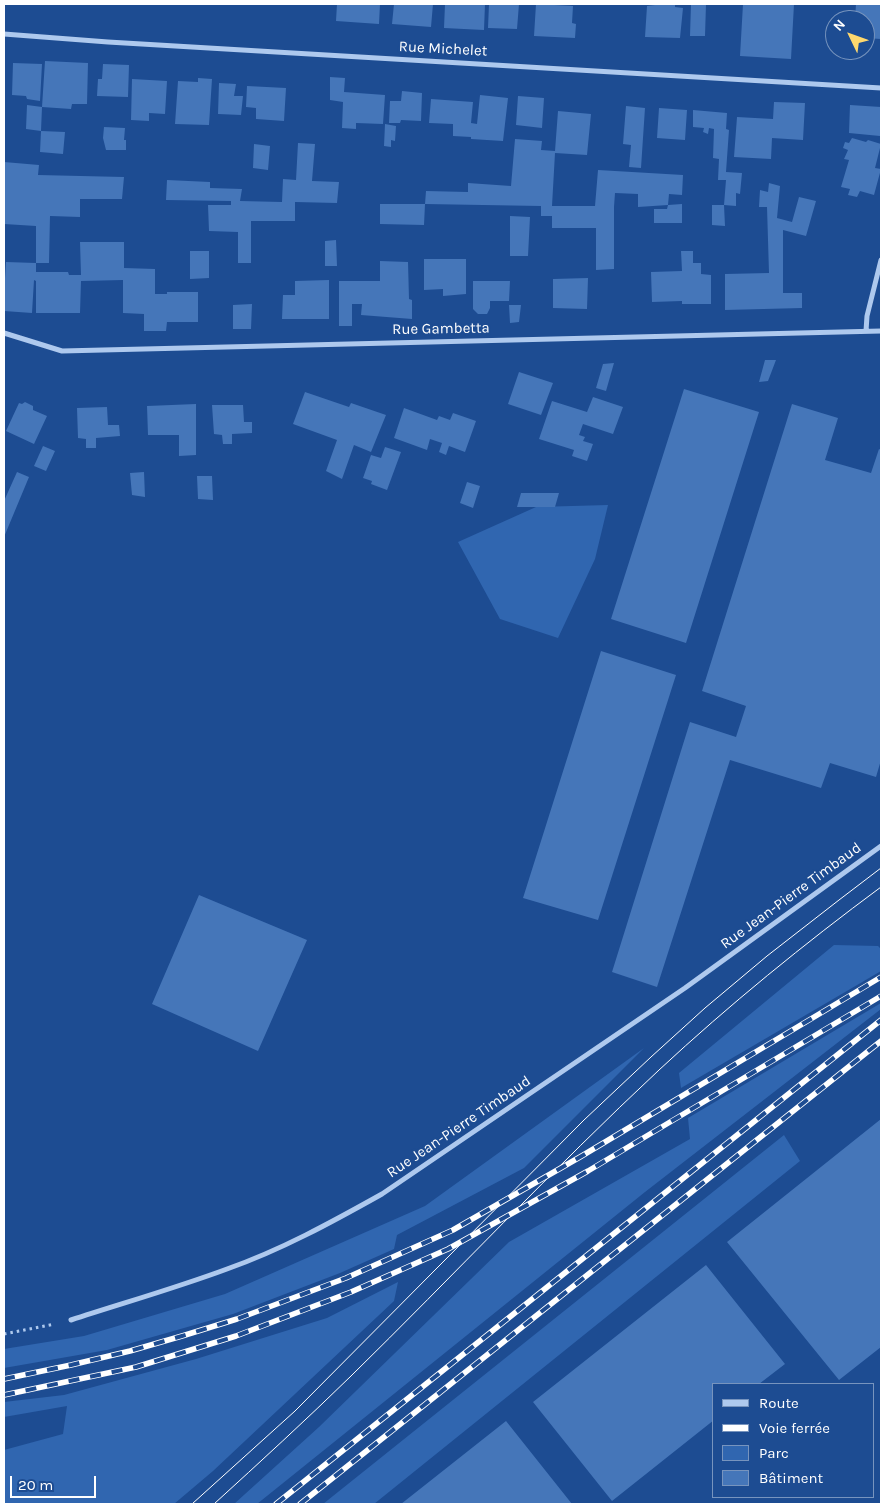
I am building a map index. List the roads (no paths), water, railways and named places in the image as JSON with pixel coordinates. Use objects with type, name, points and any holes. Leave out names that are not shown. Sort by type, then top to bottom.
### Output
[{"type":"street","name":"Rue Michelet","points":[[4,34],[108,42],[881,88]]},
{"type":"street","points":[[866,331],[867,316],[881,260]]},
{"type":"street","name":"Rue Gambetta","points":[[4,333],[62,351],[881,331]]},
{"type":"street","name":"Rue Jean-Pierre Timbaud","points":[[71,1320],[228,1269],[333,1222],[382,1194],[685,988],[881,846]]},
{"type":"tram line","points":[[192,1504],[295,1411],[584,1120],[651,1057],[767,956],[881,868]]},
{"type":"tram line","points":[[214,1504],[351,1376],[581,1145],[659,1070],[767,976],[881,887]]},
{"type":"railway","points":[[4,1379],[130,1351],[237,1319],[346,1278],[453,1230],[580,1157],[881,977]]},
{"type":"railway","points":[[4,1395],[136,1367],[236,1336],[351,1292],[448,1249],[588,1171],[881,996]]},
{"type":"railway","points":[[276,1504],[881,1020]]},
{"type":"railway","points":[[300,1504],[881,1041]]}]
